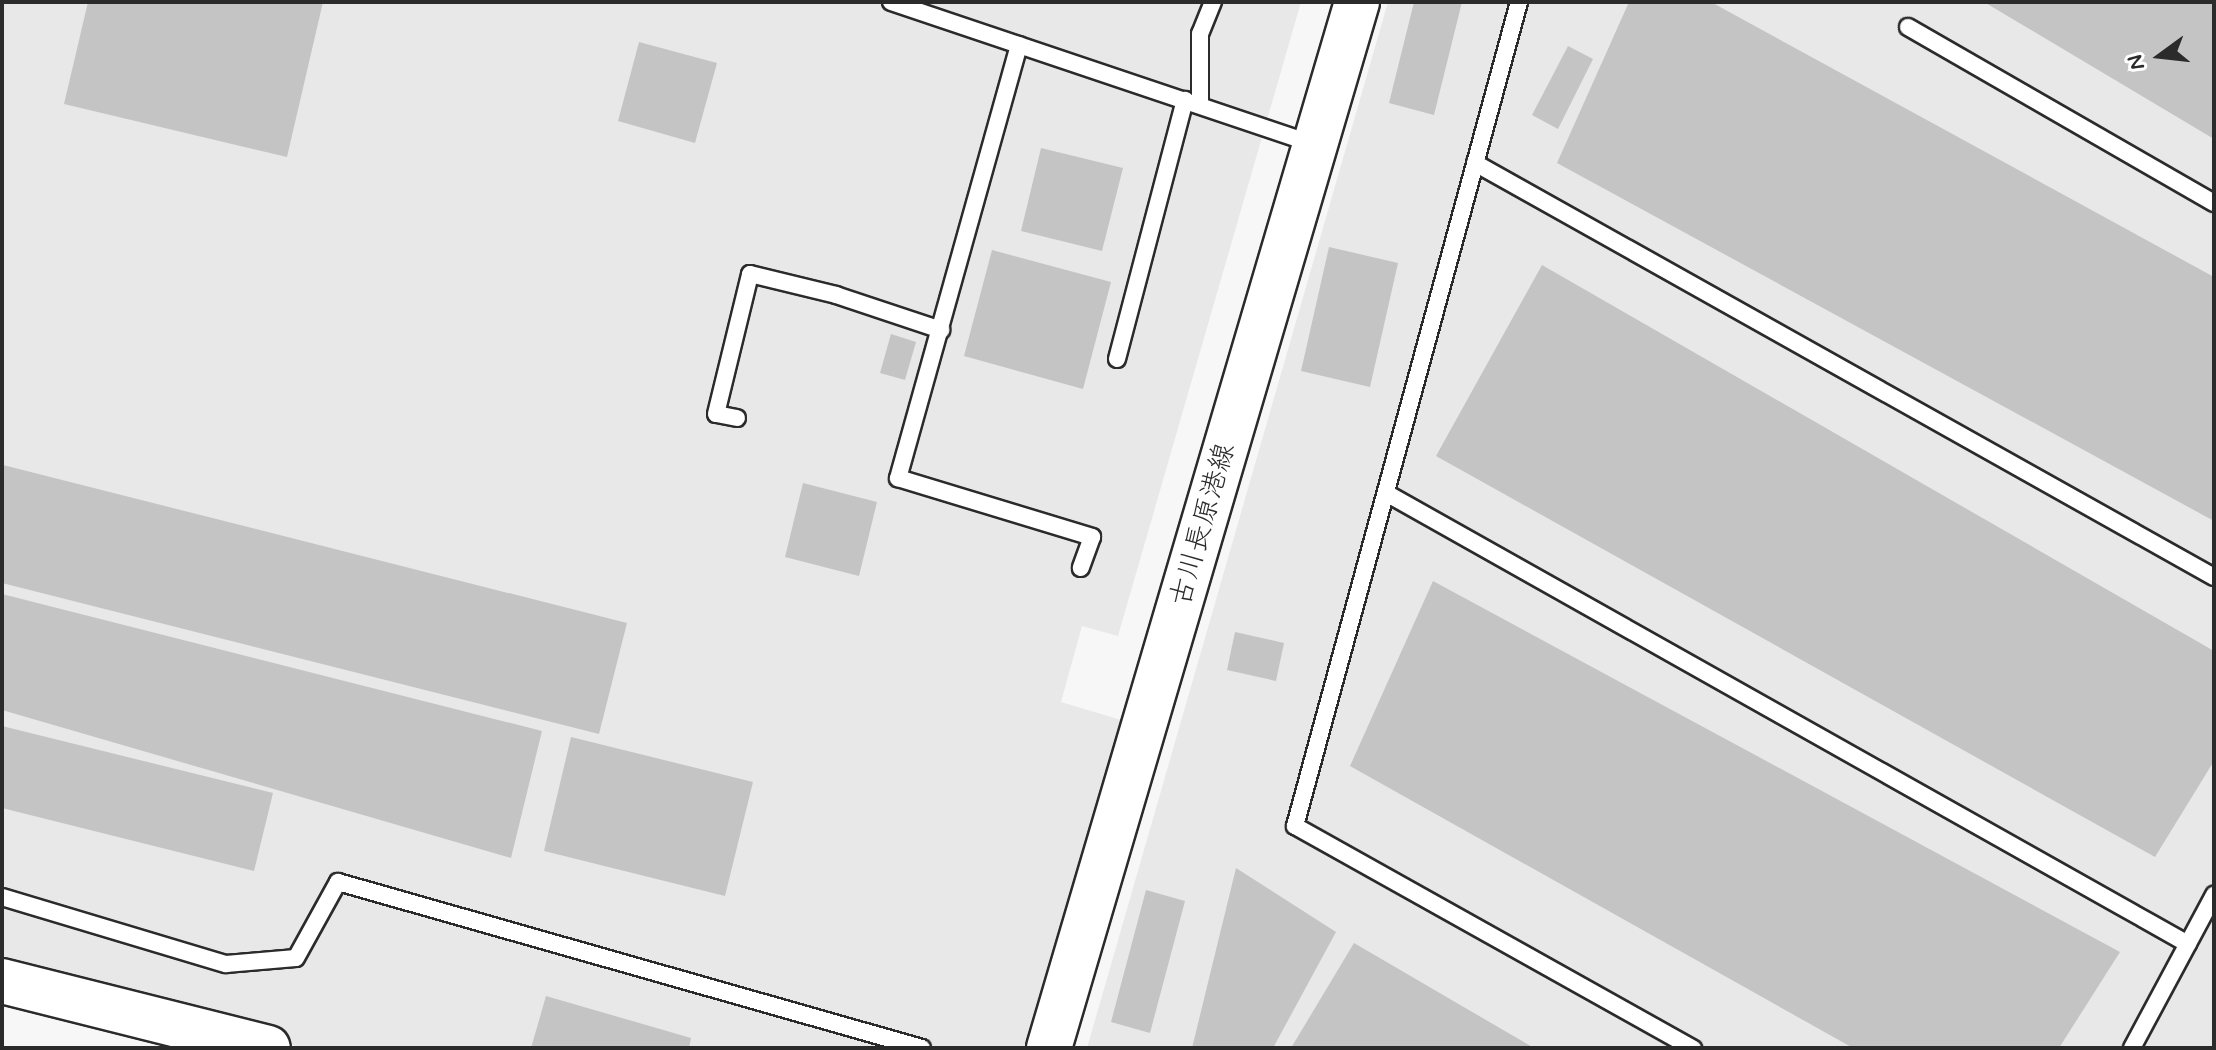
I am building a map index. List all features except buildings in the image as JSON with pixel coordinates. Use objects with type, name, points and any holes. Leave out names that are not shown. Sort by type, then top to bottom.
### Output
[{"type":"main road","name":"古川長原港線","points":[[1049,1048],[1357,2]]},
{"type":"main road","points":[[2,981],[153,1034],[268,1048]]},
{"type":"lane","points":[[891,2],[1317,145]]},
{"type":"lane","points":[[1117,359],[1193,103],[1200,34],[1213,2]]},
{"type":"lane","points":[[1519,2],[1295,826],[1693,1048]]},
{"type":"lane","points":[[1908,27],[2214,203]]},
{"type":"lane","points":[[1019,45],[898,478],[1092,537],[1081,568]]},
{"type":"lane","points":[[1475,163],[2214,577]]},
{"type":"lane","points":[[737,418],[716,414],[750,274],[836,295],[941,330]]},
{"type":"lane","points":[[1386,493],[2188,944]]},
{"type":"lane","points":[[2,897],[226,964],[296,958],[338,882],[922,1048]]},
{"type":"lane","points":[[2132,1048],[2214,895]]},
{"type":"shaded area","points":[[2,2],[1301,2],[1118,636],[1082,626],[1061,702],[1131,723],[1039,1048],[303,1048],[2,964]]},
{"type":"shaded area","points":[[1388,2],[2214,2],[2214,1048],[1087,1048]]}]
